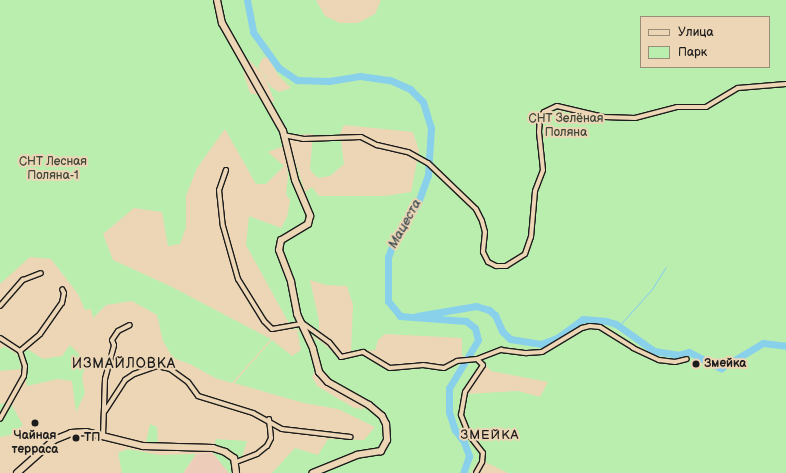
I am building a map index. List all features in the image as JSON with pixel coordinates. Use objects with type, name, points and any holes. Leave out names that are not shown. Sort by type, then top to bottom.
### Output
[{"type":"street","points":[[217,0],[222,23],[283,135],[296,180],[310,216],[308,224],[280,242],[280,253],[291,282],[300,322],[322,377],[373,408],[382,416],[387,432],[385,446],[381,451],[357,455],[313,473]]},
{"type":"street","points":[[283,135],[303,139],[361,137],[377,145],[408,152],[440,172],[476,209],[482,221],[485,232],[483,252],[488,262],[496,266],[506,266],[525,254],[531,237],[535,191],[543,170],[539,132],[540,118],[544,112],[557,106],[604,117],[635,118],[677,107],[706,107],[738,88],[786,84]]},
{"type":"street","points":[[226,170],[220,190],[223,226],[238,279],[264,321],[272,329],[300,322],[329,342],[341,357],[363,352],[390,368],[423,365],[444,368],[467,359],[475,359],[502,350],[527,353],[542,352],[582,328],[590,326],[600,327],[633,348],[659,360],[675,362],[687,359]]},
{"type":"street","points":[[0,306],[23,280],[41,273]]},
{"type":"street","points":[[20,351],[40,334],[62,303],[64,293],[62,289]]},
{"type":"street","points":[[103,436],[105,379],[114,345],[112,340],[118,330],[130,326]]},
{"type":"street","points":[[0,338],[20,351],[25,366],[24,376],[0,419]]},
{"type":"street","points":[[475,359],[483,365],[470,381],[461,415],[469,435],[483,453],[482,462],[476,473]]},
{"type":"street","points":[[105,411],[126,380],[134,374],[158,366],[170,369],[188,382],[198,396],[238,407],[269,419],[282,428],[352,437]]},
{"type":"street","points":[[236,462],[257,454],[267,446],[271,438],[269,419]]},
{"type":"street","points":[[16,473],[42,450],[66,434],[86,432],[160,448],[213,448],[226,452],[236,462],[236,473]]},
{"type":"shaded area","points":[[212,452],[229,473],[184,473],[196,454]]},
{"type":"green space","points":[[0,0],[316,0],[325,16],[340,23],[358,23],[375,14],[381,0],[786,0],[786,473],[508,473],[485,462],[485,451],[470,434],[463,415],[466,394],[518,391],[540,397],[548,382],[491,371],[478,356],[462,356],[462,338],[385,334],[378,340],[375,350],[351,352],[353,305],[347,286],[326,285],[310,280],[319,321],[319,339],[297,329],[292,329],[246,245],[249,216],[281,228],[287,217],[290,200],[286,194],[288,177],[286,154],[292,152],[305,192],[312,187],[319,196],[385,196],[411,192],[419,151],[413,132],[344,125],[340,134],[344,164],[330,176],[318,178],[310,170],[313,134],[294,135],[286,145],[268,152],[284,166],[266,184],[256,184],[225,129],[197,168],[186,196],[186,227],[180,244],[168,246],[162,212],[134,208],[103,234],[113,260],[170,286],[271,339],[232,383],[215,378],[192,365],[173,358],[163,341],[157,315],[132,301],[106,305],[93,318],[91,309],[85,310],[78,294],[51,259],[30,257],[0,284]],"holes":[[[268,57],[278,75],[291,88],[279,92],[271,87],[267,80],[274,100],[270,107],[244,60],[249,60],[262,73],[258,67],[263,58]],[[244,64],[261,93],[258,95],[250,93],[244,75]]]},
{"type":"green space","points":[[297,330],[320,341],[342,359],[362,353],[379,365],[388,367],[450,366],[466,360],[477,361],[482,365],[469,380],[463,395],[459,415],[468,437],[482,455],[471,473],[272,473],[295,448],[318,455],[328,439],[364,440],[375,427],[338,409],[304,403],[234,383],[272,340],[292,356],[301,350]],"holes":[[[317,367],[337,387],[369,405],[363,409],[354,408],[317,386],[312,377]]]},
{"type":"green space","points":[[70,345],[86,361],[82,378],[85,393],[76,412],[72,381],[58,379],[27,386],[20,351],[29,350],[43,359],[62,356]]},
{"type":"green space","points":[[4,346],[18,355],[21,369],[0,371],[0,349]]},
{"type":"green space","points":[[10,402],[23,425],[10,435],[0,437],[0,404]]},
{"type":"green space","points":[[150,424],[157,427],[158,444],[146,442]]},
{"type":"green space","points":[[216,439],[247,441],[237,473],[229,473],[212,452]]},
{"type":"green space","points":[[128,449],[160,455],[196,454],[183,473],[122,473],[118,453]]},
{"type":"water","points":[[720,358],[720,365],[710,368],[711,363]]},
{"type":"waterway","name":"Мацеста","points":[[247,0],[253,32],[279,68],[297,80],[329,81],[360,76],[390,80],[410,89],[423,102],[431,128],[428,175],[418,203],[395,238],[388,257],[388,301],[400,316],[466,321],[475,328],[478,340],[449,388],[449,412],[455,430],[464,442],[469,456],[463,473]]},
{"type":"waterway","points":[[618,327],[652,289],[666,267]]},
{"type":"waterway","points":[[417,316],[476,306],[489,310],[495,315],[502,331],[510,339],[541,344],[557,338],[583,319],[606,321],[616,324],[654,351],[678,355],[689,352],[721,368],[763,343],[786,346]]},
{"type":"place","name":"Змейка","points":[[696,364]]},
{"type":"place","name":"Чайная терраса","points":[[35,423]]},
{"type":"place","name":"ТП","points":[[76,438]]},
{"type":"district","name":"ИЗМАЙЛОВКА","points":[[124,364]]},
{"type":"district","name":"ЗМЕЙКА","points":[[490,435]]},
{"type":"park label","name":"СНТ Зелёная Поляна","points":[[566,126]]},
{"type":"park label","name":"СНТ Лесная Поляна-1","points":[[53,169]]}]
